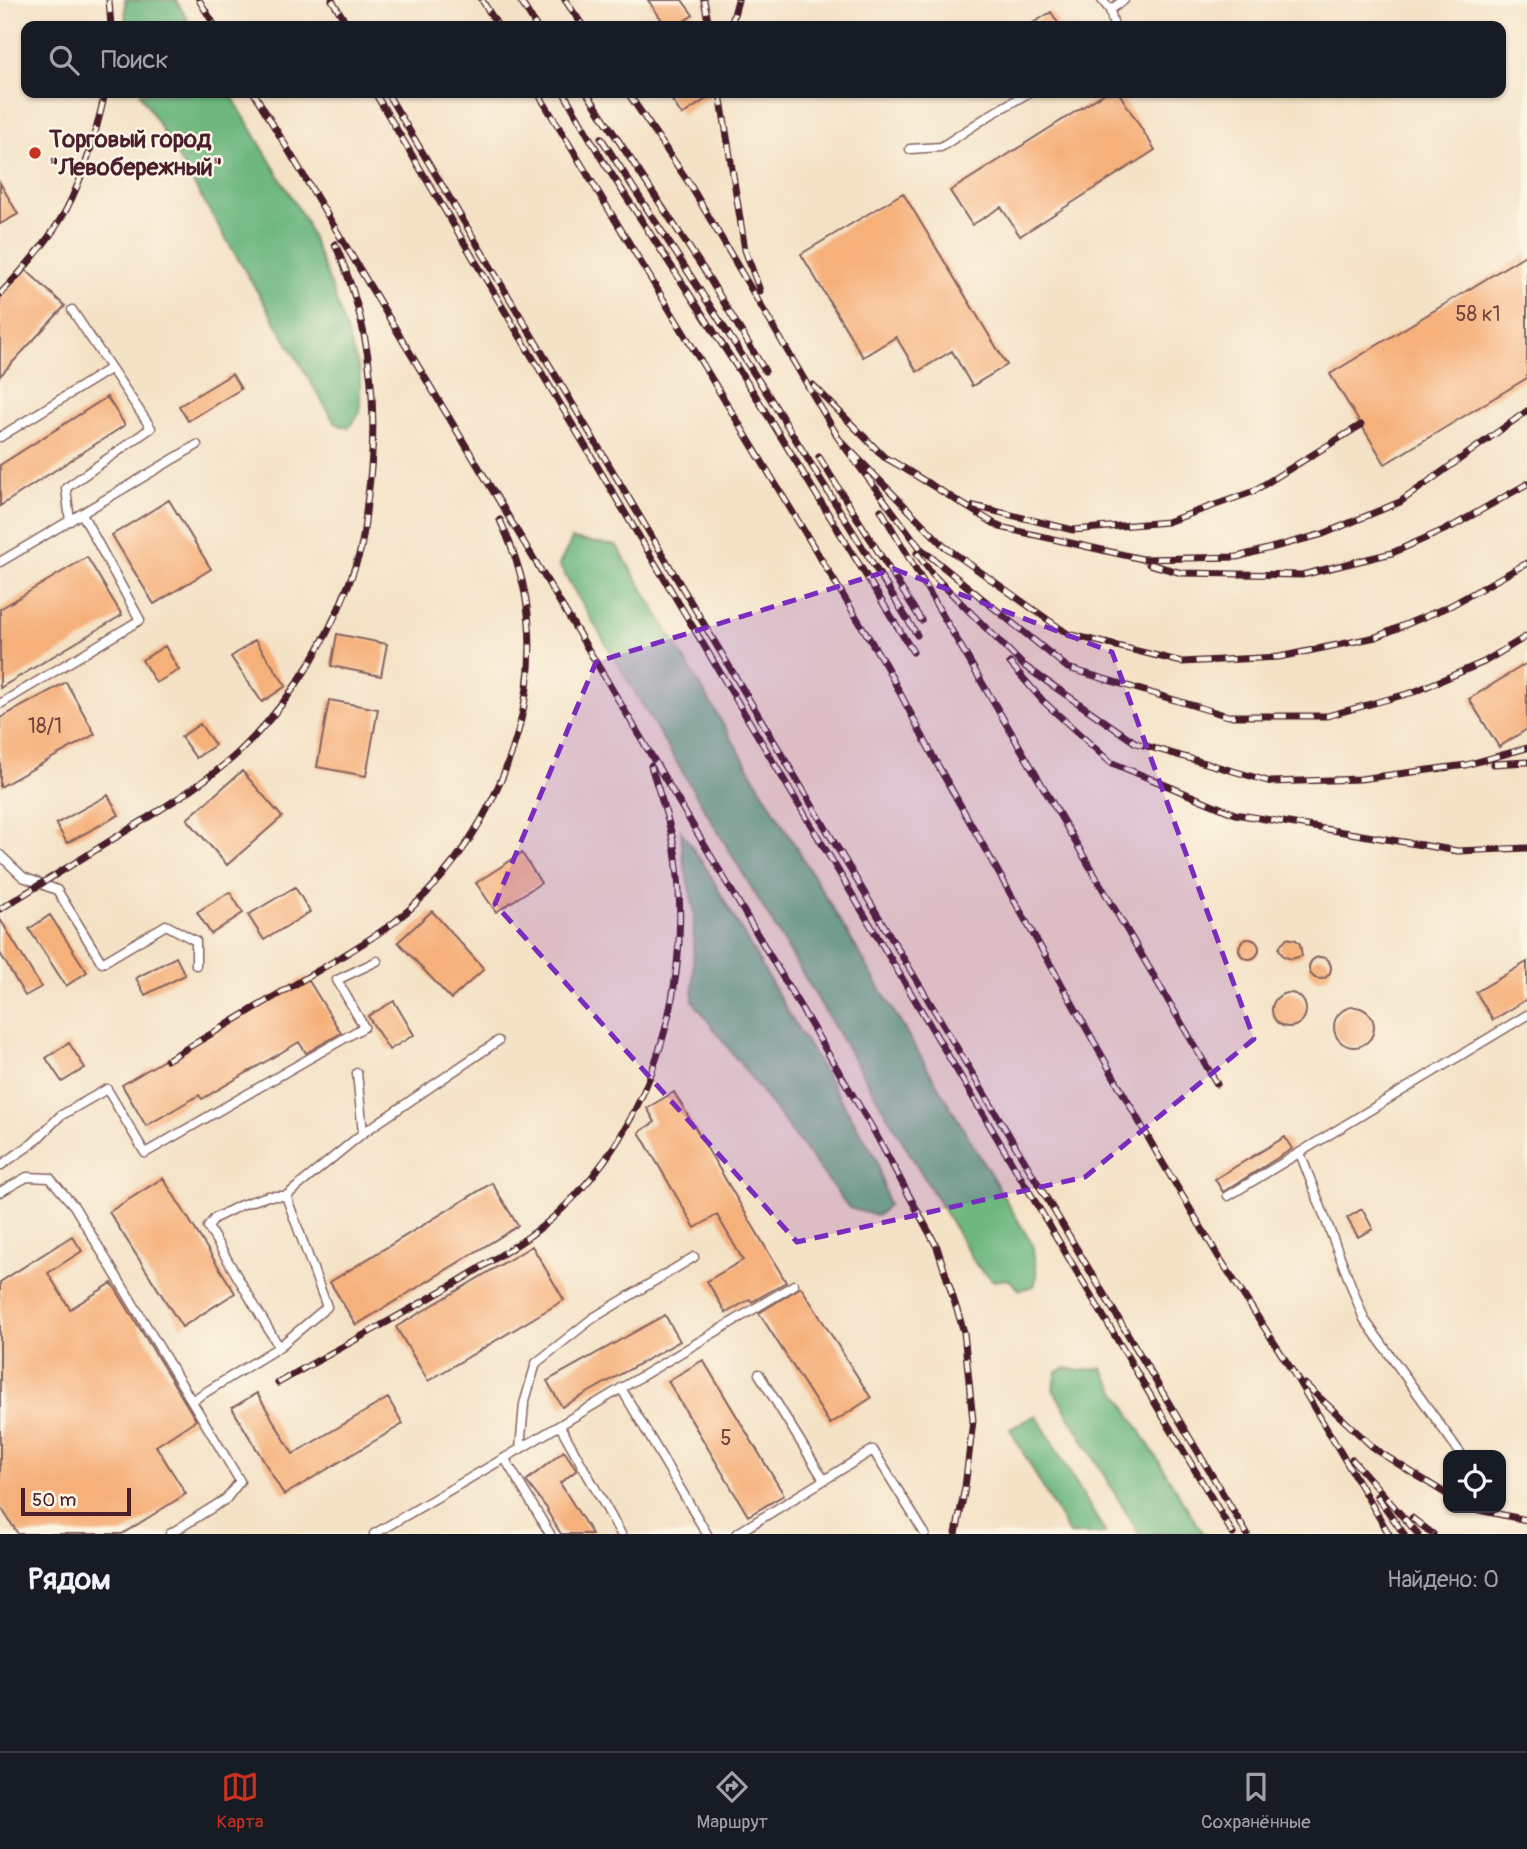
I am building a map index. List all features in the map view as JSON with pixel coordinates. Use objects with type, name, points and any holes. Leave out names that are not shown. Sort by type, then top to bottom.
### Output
[{"type":"lane","points":[[1102,0],[1110,10],[1113,21]]},
{"type":"lane","points":[[1110,10],[1124,0]]},
{"type":"lane","points":[[910,149],[942,147],[1019,98]]},
{"type":"lane","points":[[71,522],[66,488],[151,428],[72,310]]},
{"type":"lane","points":[[0,437],[111,368]]},
{"type":"lane","points":[[0,562],[197,445]]},
{"type":"lane","points":[[0,704],[141,620],[82,514]]},
{"type":"lane","points":[[0,855],[23,877],[57,890],[102,963],[166,925],[196,941],[196,965]]},
{"type":"lane","points":[[0,1166],[33,1143],[60,1116],[107,1089],[145,1153],[364,1027],[337,980],[377,961]]},
{"type":"lane","points":[[1228,1196],[1527,1015]]},
{"type":"lane","points":[[279,1347],[208,1227],[215,1218],[241,1205],[268,1196],[286,1196],[363,1133],[498,1041]]},
{"type":"lane","points":[[357,1073],[363,1133]]},
{"type":"lane","points":[[1300,1153],[1364,1319],[1458,1450]]},
{"type":"lane","points":[[0,1192],[27,1177],[50,1178],[74,1206],[240,1481],[226,1499],[170,1534]]},
{"type":"lane","points":[[192,1400],[279,1347],[327,1307],[286,1196]]},
{"type":"lane","points":[[520,1449],[524,1404],[536,1363],[593,1318],[694,1257]]},
{"type":"lane","points":[[374,1534],[505,1459],[794,1285]]},
{"type":"lane","points":[[759,1374],[824,1480]]},
{"type":"lane","points":[[621,1388],[708,1534]]},
{"type":"lane","points":[[560,1426],[621,1534]]},
{"type":"lane","points":[[736,1534],[873,1450],[925,1534]]},
{"type":"lane","points":[[505,1459],[550,1534]]},
{"type":"highlighted area","points":[[894,569],[1112,652],[1254,1039],[1085,1177],[797,1242],[495,904],[596,662]]},
{"type":"green space","points":[[125,0],[176,0],[188,21],[126,21]]},
{"type":"green space","points":[[143,98],[233,98],[305,220],[333,291],[360,373],[360,413],[348,428],[335,423]]},
{"type":"green space","points":[[572,539],[617,546],[1032,1244],[1037,1276],[1034,1286],[1020,1290],[1008,1279],[994,1281],[977,1266],[559,565]]},
{"type":"green space","points":[[681,831],[706,868],[786,1009],[876,1158],[888,1205],[877,1216],[849,1208],[693,1001],[694,910],[683,858]]},
{"type":"green space","points":[[1067,1368],[1080,1371],[1102,1368],[1203,1534],[1139,1534],[1053,1389],[1057,1372]]},
{"type":"green space","points":[[1036,1415],[1106,1534],[1069,1534],[1010,1429]]},
{"type":"building","points":[[648,0],[682,0],[693,15],[684,21],[663,21]]},
{"type":"building","points":[[1051,12],[1057,21],[1036,21]]},
{"type":"building","points":[[670,98],[708,98],[682,115]]},
{"type":"building","points":[[1097,98],[1122,98],[1155,150],[1020,236],[1001,207],[972,225],[950,191]]},
{"type":"building","points":[[0,183],[18,214],[0,224]]},
{"type":"building","points":[[903,193],[1007,365],[972,386],[952,351],[917,372],[896,337],[863,357],[801,254]]},
{"type":"building","points":[[1527,254],[1527,378],[1385,464],[1330,374]]},
{"type":"building","points":[[26,270],[65,306],[0,376],[0,298]]},
{"type":"building","points":[[232,374],[241,389],[188,421],[179,406]]},
{"type":"building","points":[[107,397],[125,425],[0,506],[0,465]]},
{"type":"building","points":[[169,500],[211,569],[154,604],[112,535]]},
{"type":"building","points":[[87,557],[122,615],[0,688],[0,609]]},
{"type":"building","points":[[337,634],[387,644],[381,676],[331,666]]},
{"type":"building","points":[[255,640],[286,686],[262,702],[231,657]]},
{"type":"building","points":[[165,646],[179,670],[156,683],[142,660]]},
{"type":"building","points":[[1527,663],[1527,729],[1499,747],[1469,699]]},
{"type":"building","points":[[66,682],[95,734],[0,787],[0,718]]},
{"type":"building","points":[[329,700],[378,709],[366,776],[317,767]]},
{"type":"building","points":[[200,724],[215,745],[196,758],[181,737]]},
{"type":"building","points":[[242,771],[282,817],[227,865],[187,819]]},
{"type":"building","points":[[108,795],[119,815],[67,843],[56,824]]},
{"type":"building","points":[[522,853],[541,883],[496,912],[476,883]]},
{"type":"building","points":[[295,887],[310,912],[264,940],[248,915]]},
{"type":"building","points":[[230,892],[243,913],[211,934],[197,912]]},
{"type":"building","points":[[432,911],[484,969],[451,999],[398,942]]},
{"type":"building","points":[[50,915],[87,972],[66,986],[29,929]]},
{"type":"building","points":[[0,919],[41,987],[25,996],[0,953]]},
{"type":"building","points":[[1287,938],[1300,944],[1302,956],[1291,959],[1283,956],[1279,949]]},
{"type":"building","points":[[1245,939],[1253,939],[1259,949],[1253,959],[1245,959],[1239,953],[1239,945]]},
{"type":"building","points":[[176,957],[185,975],[145,995],[136,978]]},
{"type":"building","points":[[1320,957],[1330,964],[1331,968],[1324,978],[1320,979],[1310,972],[1309,968],[1316,958]]},
{"type":"building","points":[[1527,962],[1527,999],[1493,1020],[1476,992]]},
{"type":"building","points":[[306,976],[341,1033],[306,1053],[299,1042],[202,1099],[199,1095],[146,1126],[122,1085]]},
{"type":"building","points":[[1289,993],[1301,998],[1306,1010],[1301,1022],[1289,1027],[1277,1022],[1272,1010],[1277,998]]},
{"type":"building","points":[[394,1001],[414,1035],[389,1050],[368,1016]]},
{"type":"building","points":[[1354,1007],[1362,1008],[1368,1013],[1373,1019],[1373,1035],[1368,1041],[1362,1046],[1354,1047],[1346,1046],[1340,1041],[1335,1035],[1334,1027],[1335,1019],[1340,1013],[1346,1008]]},
{"type":"building","points":[[69,1043],[85,1068],[62,1082],[46,1058]]},
{"type":"building","points":[[674,1092],[786,1282],[752,1302],[750,1299],[726,1313],[707,1281],[743,1260],[717,1215],[695,1228],[639,1132],[655,1122],[647,1108]]},
{"type":"building","points":[[1285,1137],[1292,1149],[1223,1192],[1215,1179]]},
{"type":"building","points":[[163,1178],[235,1293],[182,1327],[109,1212]]},
{"type":"building","points":[[492,1183],[518,1226],[356,1325],[330,1282]]},
{"type":"building","points":[[1362,1209],[1373,1229],[1358,1237],[1347,1218]]},
{"type":"building","points":[[72,1236],[82,1251],[48,1273],[70,1309],[112,1283],[196,1420],[156,1446],[186,1494],[122,1534],[18,1534],[0,1506],[0,1282]]},
{"type":"building","points":[[532,1246],[564,1300],[428,1381],[396,1327]]},
{"type":"building","points":[[801,1287],[871,1398],[830,1424],[759,1313]]},
{"type":"building","points":[[665,1315],[680,1341],[562,1407],[547,1381]]},
{"type":"building","points":[[703,1360],[784,1495],[748,1516],[668,1381]]},
{"type":"building","points":[[257,1393],[293,1454],[388,1398],[403,1424],[284,1495],[232,1408]]},
{"type":"building","points":[[564,1451],[577,1470],[560,1483],[592,1534],[561,1534],[548,1510],[526,1481]]},
{"type":"railway","points":[[109,0],[111,21]]},
{"type":"railway","points":[[199,0],[212,21]]},
{"type":"railway","points":[[332,0],[345,21]]},
{"type":"railway","points":[[482,0],[495,21]]},
{"type":"railway","points":[[520,0],[533,21]]},
{"type":"railway","points":[[565,0],[580,21]]},
{"type":"railway","points":[[704,0],[708,21]]},
{"type":"railway","points":[[732,21],[738,0]]},
{"type":"railway","points":[[0,294],[36,254],[66,210],[94,138],[104,98]]},
{"type":"railway","points":[[257,98],[874,1131],[937,1247],[964,1332],[973,1421],[956,1534]]},
{"type":"railway","points":[[378,98],[1233,1534]]},
{"type":"railway","points":[[390,98],[1247,1534]]},
{"type":"railway","points":[[541,98],[886,666],[936,762],[1158,1155],[1217,1254],[1293,1372],[1389,1534]]},
{"type":"railway","points":[[567,98],[603,161],[757,398],[913,652]]},
{"type":"railway","points":[[590,98],[706,273],[765,371]]},
{"type":"railway","points":[[631,98],[689,183],[842,444]]},
{"type":"railway","points":[[721,98],[745,250],[760,291]]},
{"type":"railway","points":[[601,138],[770,398],[917,635]]},
{"type":"railway","points":[[0,909],[171,803],[231,759],[281,706],[313,659],[326,634],[350,582],[361,549],[373,437],[370,371],[365,339],[348,275],[335,244]]},
{"type":"railway","points":[[813,385],[884,457],[900,466]]},
{"type":"railway","points":[[892,461],[1000,527],[1142,559],[1237,557],[1323,534],[1400,502],[1527,411]]},
{"type":"railway","points":[[974,506],[1073,530],[1167,522],[1252,492],[1361,425]]},
{"type":"railway","points":[[1527,563],[1450,606],[1376,637],[1279,657],[1182,662],[1068,634],[944,546],[838,438],[920,548],[1068,668],[1228,716],[1327,716],[1414,692],[1484,662],[1527,636]]},
{"type":"railway","points":[[819,457],[921,620]]},
{"type":"railway","points":[[1149,564],[1182,573],[1302,575],[1392,553],[1453,526],[1527,484]]},
{"type":"railway","points":[[881,510],[1217,1084]]},
{"type":"railway","points":[[167,1060],[347,954],[393,923],[426,893],[456,859],[481,820],[502,778],[517,734],[527,689],[530,644],[522,580],[500,520]]},
{"type":"railway","points":[[917,553],[932,574],[1023,665],[1136,743],[1271,782],[1360,779],[1466,765],[1527,748]]},
{"type":"railway","points":[[1010,663],[1043,701],[1110,762],[1235,814],[1458,851],[1527,848]]},
{"type":"railway","points":[[1494,764],[1527,762]]},
{"type":"railway","points":[[278,1383],[452,1285],[530,1236],[559,1212],[592,1176],[620,1137],[642,1094],[660,1049],[678,954],[680,906],[676,858],[669,823],[651,766]]},
{"type":"railway","points":[[1305,1384],[1376,1450],[1443,1492]]},
{"type":"railway","points":[[1352,1459],[1418,1534]]},
{"type":"railway","points":[[1377,1496],[1404,1534]]},
{"type":"railway","points":[[1493,1513],[1527,1520]]},
{"type":"railway","points":[[1412,1518],[1433,1534]]},
{"type":"place","name":"Торговый город \"Левобережный\"","points":[[35,153]]}]
